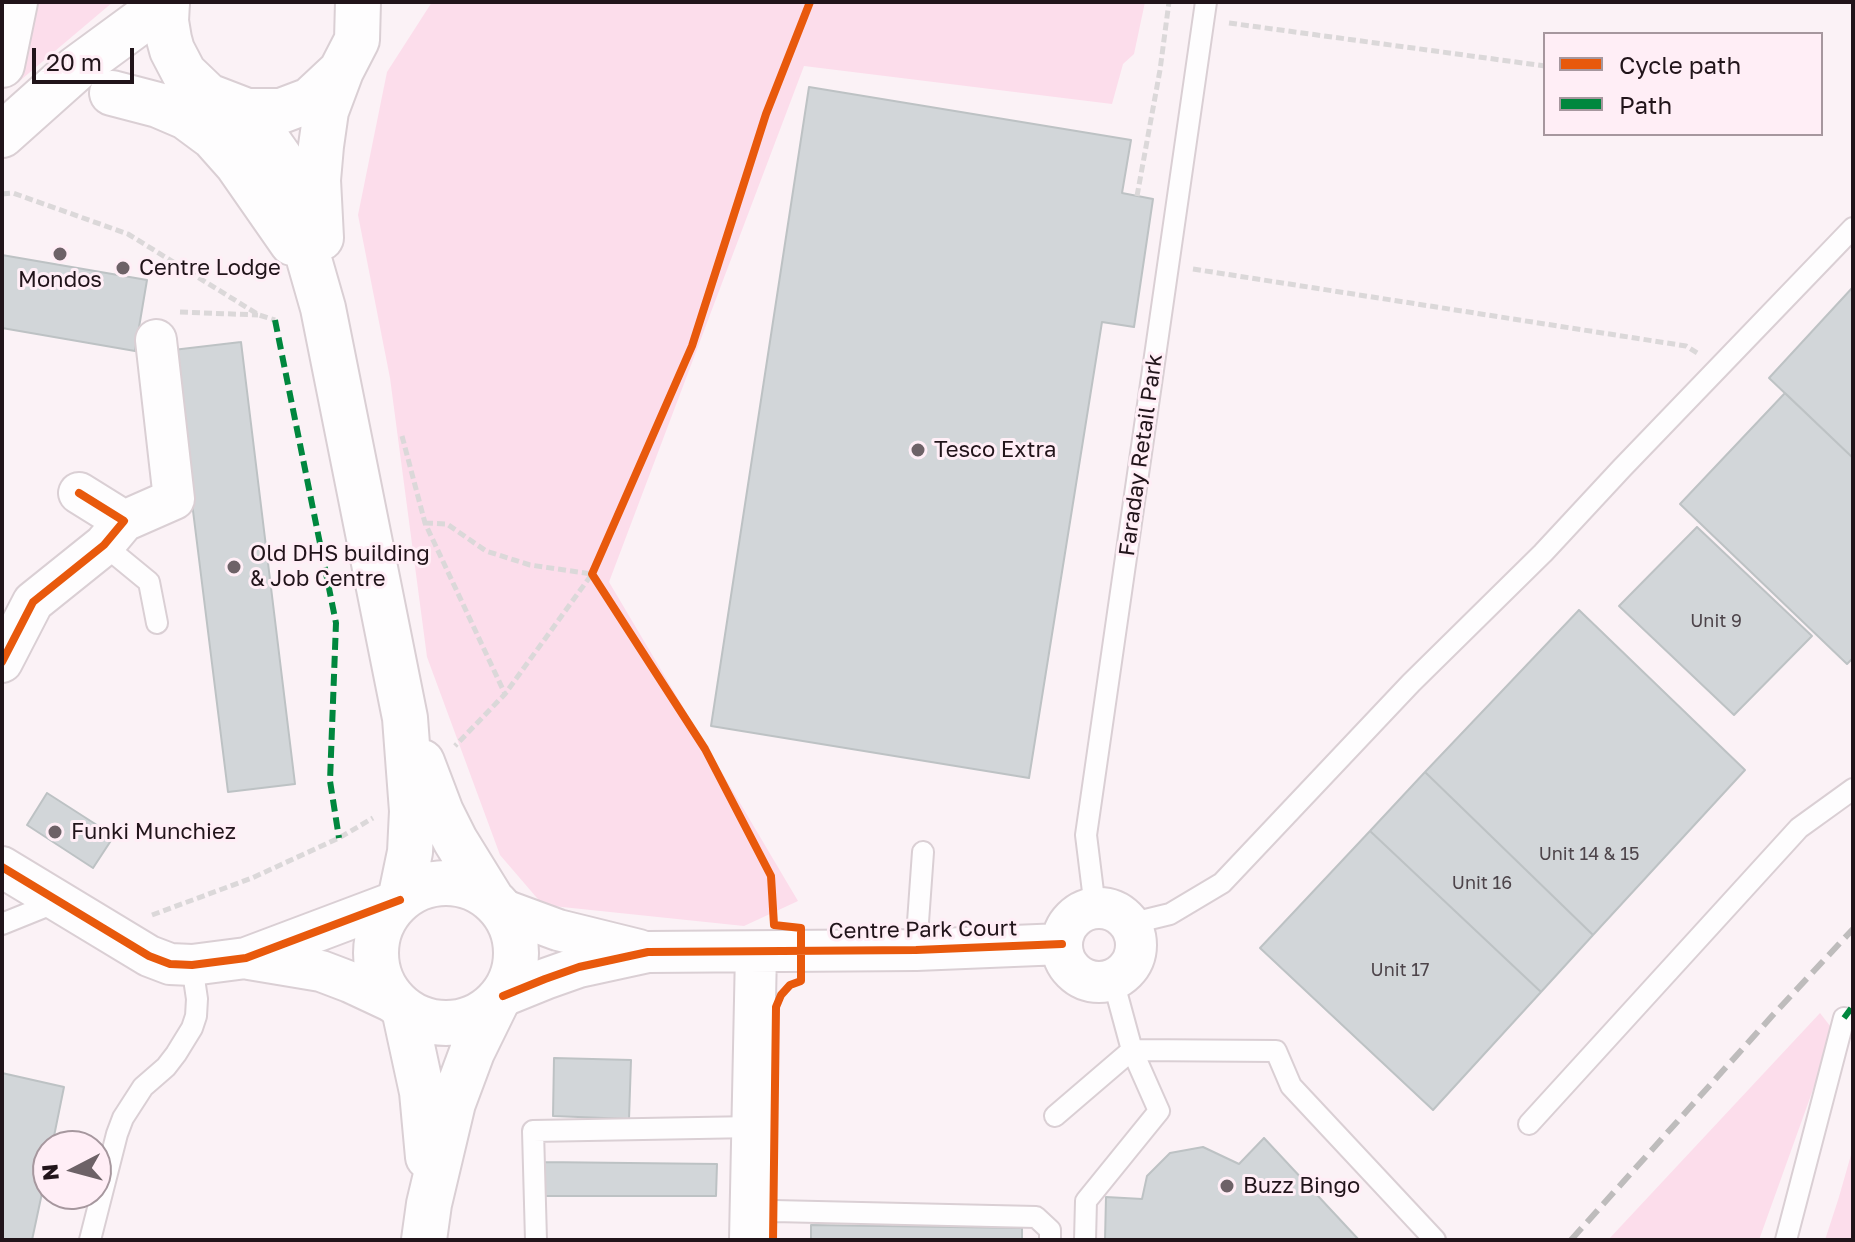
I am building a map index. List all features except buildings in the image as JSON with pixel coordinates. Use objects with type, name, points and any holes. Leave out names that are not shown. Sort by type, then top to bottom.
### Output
[{"type":"main road","points":[[2,65],[15,2]]},
{"type":"main road","points":[[167,2],[166,21],[172,50],[184,73],[227,103],[280,158],[318,294],[405,718],[412,811],[410,852],[400,900]]},
{"type":"main road","points":[[4,132],[77,68],[167,2]]},
{"type":"main road","points":[[4,132],[59,105],[163,85],[227,103],[281,111],[310,100],[380,2]]},
{"type":"main road","points":[[318,294],[318,180],[326,111],[352,38]]},
{"type":"main road","points":[[112,93],[158,105],[186,117],[213,137],[237,164],[318,294]]},
{"type":"main road","points":[[405,718],[448,826],[513,929],[517,951],[514,975],[472,1052],[453,1103],[427,1222]]},
{"type":"main road","points":[[497,904],[485,894],[464,885],[441,882],[424,886],[400,900],[385,917],[377,938],[376,961],[383,984],[401,1006],[416,1017],[439,1024],[463,1022],[485,1013],[500,999]]},
{"type":"main road","points":[[401,1006],[422,1092],[428,1144],[427,1222]]},
{"type":"street","points":[[2,662],[33,602],[114,533],[174,499],[156,340]]},
{"type":"street","points":[[79,493],[114,533]]},
{"type":"street","points":[[2,867],[149,956],[170,964],[192,965],[246,958],[400,900]]},
{"type":"street","name":"Centre Park Court","points":[[497,904],[558,930],[648,952]]},
{"type":"street","points":[[1083,912],[1112,916],[1135,935],[1136,948],[1129,967],[1113,980],[1100,982],[1078,976],[1068,966],[1062,944],[1064,932],[1072,919],[1083,912]]},
{"type":"street","name":"Centre Park Court","points":[[500,999],[579,967],[648,952],[916,950],[1062,944]]},
{"type":"street","points":[[750,1226],[756,952]]},
{"type":"street","points":[[246,958],[321,971],[401,1006]]},
{"type":"lane","name":"Faraday Retail Park","points":[[1112,916],[1086,835],[1205,11]]},
{"type":"lane","points":[[1112,916],[1170,914],[1222,883],[1411,683],[1543,553],[1853,228]]},
{"type":"lane","points":[[114,533],[149,582],[157,623]]},
{"type":"lane","points":[[1529,1124],[1799,828],[1853,789]]},
{"type":"lane","points":[[916,950],[923,852]]},
{"type":"lane","points":[[2,924],[59,901]]},
{"type":"lane","points":[[90,1240],[123,1118],[143,1087],[176,1054],[192,1028],[197,999],[192,965]]},
{"type":"lane","points":[[1085,1240],[1086,1201],[1159,1111],[1132,1050],[1113,980]]},
{"type":"lane","points":[[1786,1240],[1844,1018]]},
{"type":"lane","points":[[1055,1116],[1132,1050],[1276,1051],[1291,1086],[1435,1240]]},
{"type":"lane","points":[[536,1240],[533,1131],[753,1127]]},
{"type":"lane","points":[[750,1226],[774,1211],[1036,1217],[1050,1230],[1050,1240]]},
{"type":"path","points":[[1137,196],[1169,2]]},
{"type":"path","points":[[1205,11],[1543,66]]},
{"type":"path","points":[[2,194],[13,193],[128,234],[259,315],[275,320]]},
{"type":"path","points":[[1168,265],[1686,346],[1721,366]]},
{"type":"path","points":[[156,340],[179,312],[259,315]]},
{"type":"path","points":[[402,436],[425,523],[505,694]]},
{"type":"path","points":[[425,523],[447,524],[486,551],[530,565],[592,574],[600,586]]},
{"type":"path","points":[[455,746],[505,694],[592,574],[598,560]]},
{"type":"path","points":[[145,915],[156,915],[252,878],[339,838],[374,817]]},
{"type":"shaded area","points":[[33,2],[113,2],[16,84],[11,81]]},
{"type":"shaded area","points":[[432,2],[1145,2],[1134,54],[1123,64],[1112,104],[804,66],[609,582],[798,901],[744,926],[543,905],[500,855],[427,657],[390,378],[358,215],[387,72]]},
{"type":"shaded area","points":[[1820,1013],[1834,1031],[1759,1240],[1608,1240]]},
{"type":"shaded area","points":[[1853,1148],[1853,1240],[1825,1240],[1839,1197]]},
{"type":"railway","points":[[1571,1240],[1853,929]]},
{"type":"marked path","points":[[275,320],[336,623],[330,781],[339,838]]},
{"type":"marked path","points":[[1844,1018],[1853,1006]]},
{"type":"cycle path","points":[[773,1240],[776,1007],[790,985],[801,981],[801,928],[774,925],[771,876],[705,749],[592,574],[692,346],[766,114],[810,2]]},
{"type":"cycle path","points":[[2,662],[33,602],[104,545],[124,521],[79,493]]},
{"type":"cycle path","points":[[2,867],[149,956],[170,964],[192,965],[246,958],[400,900]]},
{"type":"cycle path","points":[[503,996],[579,967],[648,952],[916,950],[1062,944]]},
{"type":"place","name":"Mondos","points":[[60,254]]},
{"type":"place","name":"Centre Lodge","points":[[123,268]]},
{"type":"place","name":"Tesco Extra","points":[[918,450]]},
{"type":"place","name":"Old DHS building & Job Centre","points":[[234,567]]},
{"type":"place","name":"Funki Munchiez","points":[[55,832]]},
{"type":"place","name":"Buzz Bingo","points":[[1227,1186]]}]
